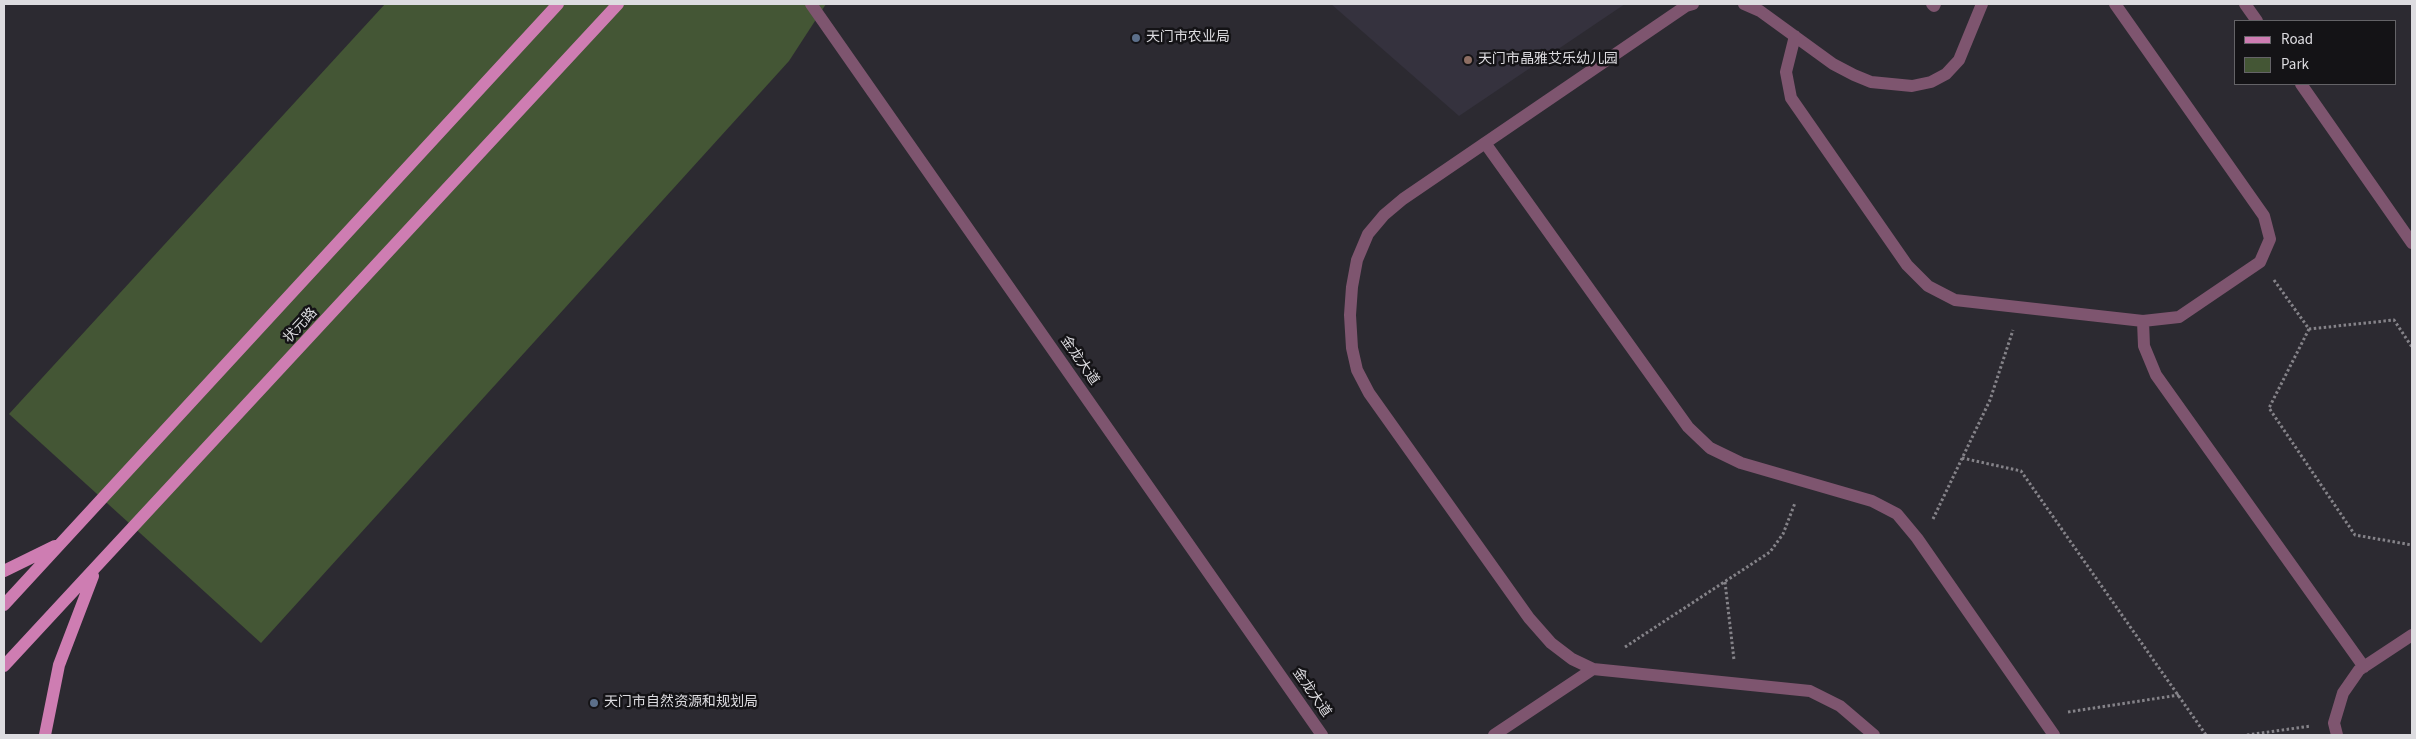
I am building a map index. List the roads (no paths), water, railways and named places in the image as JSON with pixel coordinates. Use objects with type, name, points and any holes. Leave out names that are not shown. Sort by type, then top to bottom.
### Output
[{"type":"main road","points":[[4,606],[558,4]]},
{"type":"main road","name":"状元路","points":[[4,666],[618,4]]},
{"type":"main road","points":[[4,571],[62,543]]},
{"type":"main road","points":[[45,735],[59,665],[95,570]]},
{"type":"street","name":"金龙大道","points":[[811,4],[1322,735]]},
{"type":"street","points":[[1693,4],[1686,6],[1403,199],[1384,214],[1368,234],[1357,260],[1352,287],[1350,315],[1352,348],[1357,370],[1369,393],[1529,618],[1558,649],[1572,659],[1593,669],[1810,691],[1840,706],[1874,735]]},
{"type":"street","points":[[1744,4],[1760,11],[1833,64],[1854,75],[1872,82],[1912,86],[1930,82],[1946,74],[1959,60],[1982,4]]},
{"type":"street","points":[[1795,36],[1786,72],[1791,98],[1907,265],[1928,286],[1954,300],[2142,321],[2179,317],[2260,262],[2270,239],[2264,216],[2115,4]]},
{"type":"street","points":[[2245,4],[2256,20]]},
{"type":"street","points":[[2302,85],[2412,243]]},
{"type":"street","points":[[1485,143],[1688,426],[1710,448],[1741,463],[1872,501],[1898,514],[2054,735]]},
{"type":"street","points":[[2142,321],[2144,346],[2156,375],[2364,667]]},
{"type":"street","points":[[2336,729],[2342,693],[2359,670],[2412,635]]},
{"type":"street","points":[[1494,735],[1593,669]]},
{"type":"place","name":"天门市农业局","points":[[1136,38]]},
{"type":"place","name":"天门市晶雅艾乐幼儿园","points":[[1468,60]]},
{"type":"place","name":"天门市自然资源和规划局","points":[[594,703]]}]
